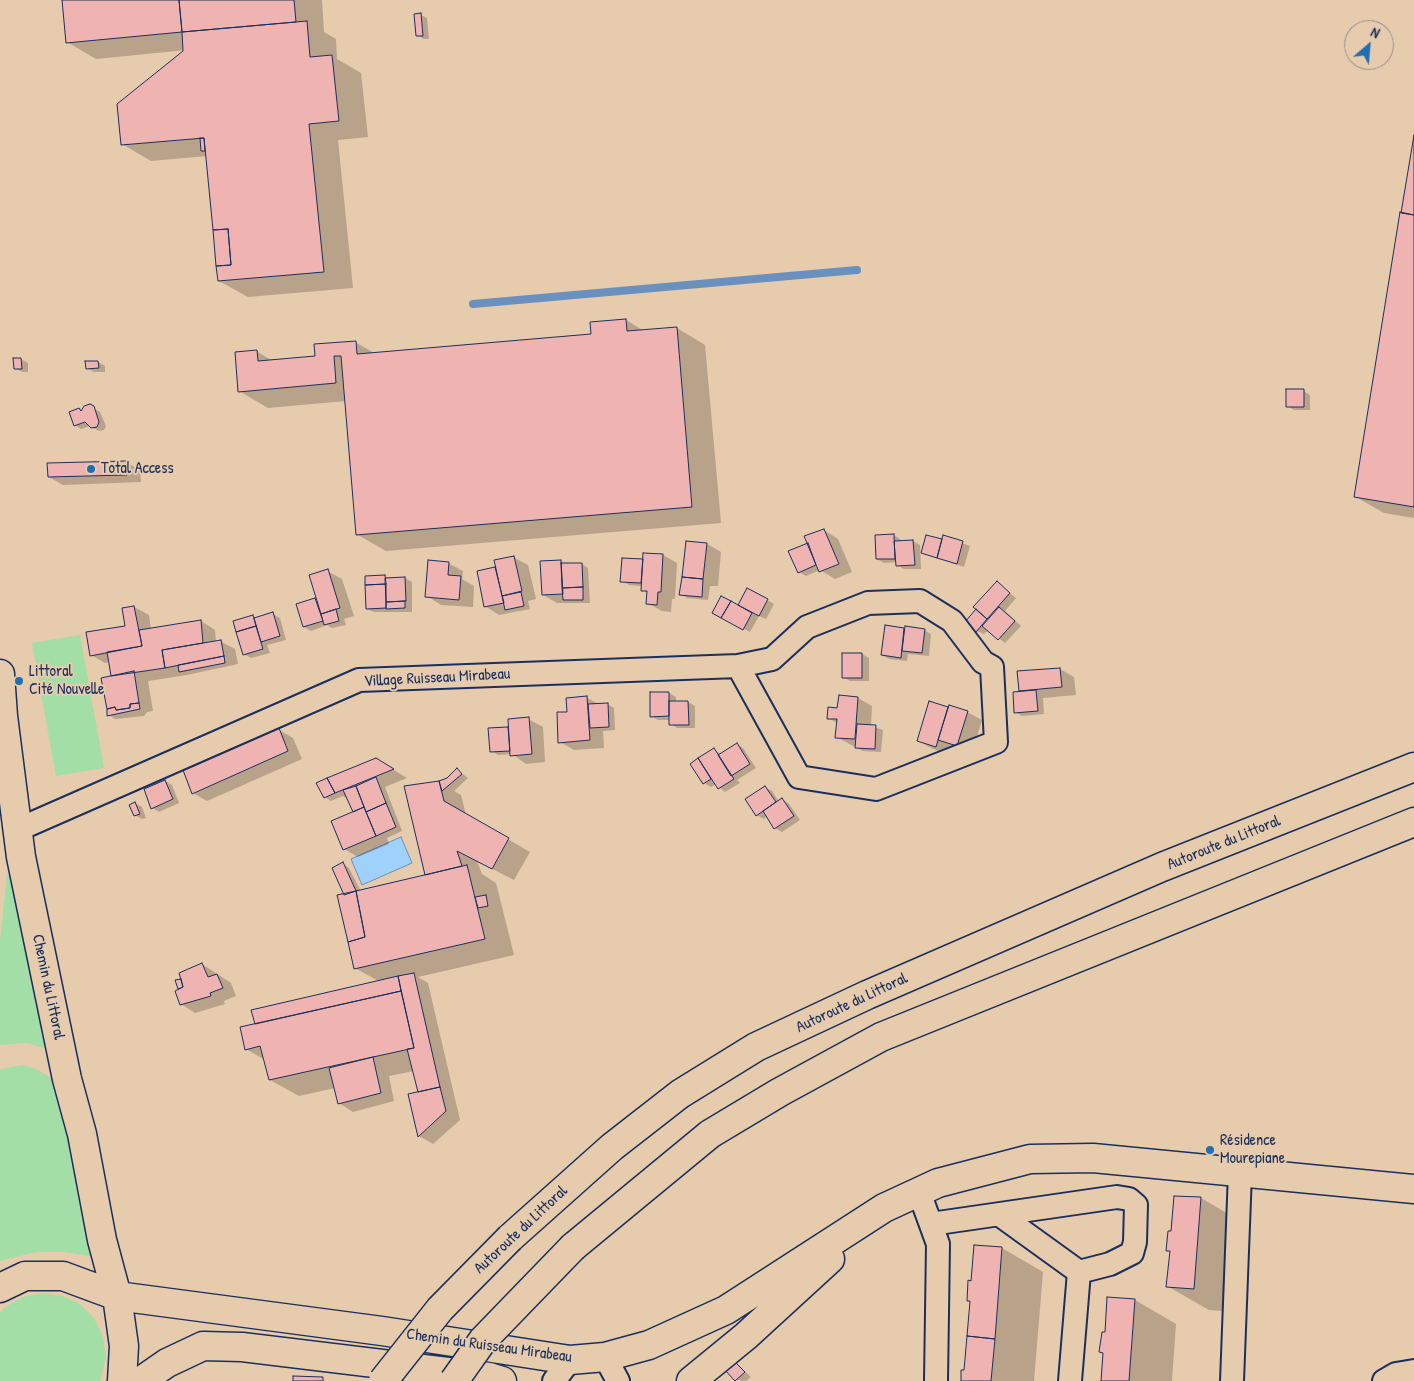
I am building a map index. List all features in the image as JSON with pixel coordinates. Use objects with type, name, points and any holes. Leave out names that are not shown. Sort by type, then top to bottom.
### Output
[{"type":"main road","name":"Chemin du Littoral","points":[[0,674],[3,716],[21,858],[58,1038],[82,1134],[102,1240],[117,1296],[124,1346],[122,1381]]},
{"type":"main road","name":"Autoroute du Littoral","points":[[383,1381],[440,1309],[510,1238],[612,1147],[680,1094],[756,1047],[867,995],[1144,875],[1414,767]]},
{"type":"main road","points":[[454,1381],[483,1340],[573,1246],[710,1134],[780,1092],[881,1037],[1414,822]]},
{"type":"main road","name":"Chemin du Ruisseau Mirabeau","points":[[0,1288],[25,1276],[63,1276],[117,1296],[382,1331],[570,1360],[605,1357],[649,1345],[726,1310],[884,1208],[938,1183],[1030,1159],[1093,1158],[1414,1189]]},
{"type":"main road","name":"Chemin du Ruisseau Mirabeau","points":[[691,1381],[746,1336],[884,1208]]},
{"type":"main road","name":"Chemin du Ruisseau Mirabeau","points":[[141,1381],[167,1363],[203,1346],[242,1347],[489,1377],[502,1381]]},
{"type":"street","name":"Village Ruisseau Mirabeau","points":[[17,830],[360,680],[738,666],[772,659],[807,627],[868,603],[920,601],[952,621],[983,662],[992,667],[996,742],[876,789],[799,777],[738,666]]},
{"type":"street","points":[[1232,1381],[1240,1172]]},
{"type":"street","points":[[919,1192],[938,1244],[936,1381]]},
{"type":"street","points":[[931,1224],[1117,1196],[1129,1199],[1136,1205],[1135,1242],[1132,1253],[1110,1264],[1079,1272]]},
{"type":"street","points":[[1000,1215],[1079,1272]]},
{"type":"street","points":[[1070,1381],[1079,1272]]},
{"type":"street","points":[[605,1357],[618,1381]]},
{"type":"street","points":[[554,1381],[570,1360]]},
{"type":"street","points":[[1384,1381],[1396,1374],[1414,1371]]},
{"type":"green space","points":[[80,635],[104,768],[56,776],[32,643]]},
{"type":"green space","points":[[7,874],[12,874],[51,1050],[27,1043],[0,1045],[0,941]]},
{"type":"green space","points":[[23,1065],[36,1069],[50,1077],[57,1087],[95,1257],[65,1252],[36,1252],[0,1261],[0,1069]]},
{"type":"green space","points":[[42,1293],[62,1296],[80,1304],[94,1318],[103,1337],[106,1357],[100,1381],[0,1381],[0,1313],[5,1307],[23,1297]]},
{"type":"water","points":[[401,837],[412,863],[362,885],[351,859]]},
{"type":"building","points":[[62,0],[179,0],[182,32],[66,43]]},
{"type":"building","points":[[179,0],[294,0],[296,22],[182,32]]},
{"type":"building","points":[[421,13],[423,36],[416,36],[414,14]]},
{"type":"building","points":[[307,21],[310,57],[332,55],[339,121],[309,124],[324,272],[218,281],[216,266],[231,265],[228,229],[213,230],[204,138],[121,145],[117,104],[183,51],[182,32]]},
{"type":"building","points":[[1414,135],[1414,215],[1401,213]]},
{"type":"building","points":[[200,138],[204,138],[205,151],[201,151]]},
{"type":"building","points":[[1400,212],[1414,215],[1414,507],[1354,497]]},
{"type":"building","points":[[228,229],[231,265],[216,266],[213,230]]},
{"type":"building","points":[[626,319],[627,331],[677,327],[692,507],[356,535],[341,356],[334,356],[336,383],[238,392],[235,352],[257,350],[258,361],[315,356],[314,344],[356,341],[357,354],[591,334],[590,322]]},
{"type":"building","points":[[13,358],[21,358],[22,369],[14,369]]},
{"type":"building","points":[[85,361],[98,361],[99,368],[86,369]]},
{"type":"building","points":[[1286,389],[1304,389],[1304,407],[1286,407]]},
{"type":"building","points":[[90,404],[94,406],[99,422],[97,427],[91,428],[85,422],[74,426],[69,412],[79,408],[81,411],[84,406]]},
{"type":"building","points":[[126,461],[127,475],[48,477],[47,463]]},
{"type":"building","points":[[824,529],[839,564],[819,572],[804,536]]},
{"type":"building","points":[[894,534],[895,559],[876,559],[875,535]]},
{"type":"building","points":[[926,535],[942,539],[937,558],[921,553]]},
{"type":"building","points":[[943,535],[963,541],[957,564],[937,558]]},
{"type":"building","points":[[913,540],[915,565],[896,566],[894,541]]},
{"type":"building","points":[[686,541],[707,543],[703,579],[682,577]]},
{"type":"building","points":[[808,543],[816,565],[798,573],[788,551]]},
{"type":"building","points":[[643,553],[663,554],[661,592],[658,592],[657,605],[646,604],[647,591],[641,591]]},
{"type":"building","points":[[514,556],[522,591],[502,596],[494,560]]},
{"type":"building","points":[[622,558],[643,559],[641,583],[620,582]]},
{"type":"building","points":[[428,560],[449,562],[448,575],[461,576],[459,600],[425,597]]},
{"type":"building","points":[[561,560],[563,594],[542,595],[540,561]]},
{"type":"building","points":[[561,563],[582,563],[583,587],[562,588]]},
{"type":"building","points":[[495,567],[504,603],[484,607],[477,571]]},
{"type":"building","points":[[328,569],[340,608],[321,614],[309,575]]},
{"type":"building","points":[[385,575],[386,584],[365,585],[365,576]]},
{"type":"building","points":[[405,577],[406,601],[386,602],[385,578]]},
{"type":"building","points":[[682,577],[703,579],[702,597],[679,595]]},
{"type":"building","points":[[997,581],[1010,593],[987,619],[973,607]]},
{"type":"building","points":[[386,584],[386,608],[366,609],[365,585]]},
{"type":"building","points":[[583,587],[583,600],[563,600],[562,588]]},
{"type":"building","points":[[747,588],[768,599],[759,616],[738,605]]},
{"type":"building","points":[[521,592],[524,606],[505,610],[502,596]]},
{"type":"building","points":[[721,596],[731,601],[721,618],[712,613]]},
{"type":"building","points":[[315,598],[323,621],[303,627],[296,604]]},
{"type":"building","points":[[405,601],[405,608],[386,609],[386,602]]},
{"type":"building","points":[[731,601],[752,613],[743,630],[721,618]]},
{"type":"building","points":[[134,606],[142,646],[90,656],[86,632],[125,626],[122,608]]},
{"type":"building","points":[[999,607],[1015,621],[998,640],[982,626]]},
{"type":"building","points":[[336,609],[339,621],[324,625],[321,614]]},
{"type":"building","points":[[976,609],[987,619],[976,632],[965,622]]},
{"type":"building","points":[[273,612],[280,636],[261,642],[254,618]]},
{"type":"building","points":[[253,615],[256,626],[236,632],[233,621]]},
{"type":"building","points":[[201,620],[203,643],[162,650],[165,668],[111,676],[107,652],[142,646],[139,630]]},
{"type":"building","points":[[885,625],[904,628],[901,658],[881,655]]},
{"type":"building","points":[[256,626],[263,649],[243,655],[236,632]]},
{"type":"building","points":[[905,626],[925,629],[922,653],[902,651]]},
{"type":"building","points":[[221,640],[224,656],[165,668],[162,650]]},
{"type":"building","points":[[842,653],[862,653],[862,678],[842,678]]},
{"type":"building","points":[[224,656],[225,663],[179,672],[178,665]]},
{"type":"building","points":[[1060,668],[1062,687],[1019,691],[1017,671]]},
{"type":"building","points":[[134,671],[139,703],[130,704],[130,708],[116,710],[115,707],[107,709],[101,678]]},
{"type":"building","points":[[1036,690],[1038,711],[1014,713],[1013,692]]},
{"type":"building","points":[[650,692],[669,692],[669,716],[650,717]]},
{"type":"building","points":[[839,695],[858,697],[855,739],[835,738],[837,719],[827,719],[828,707],[837,708]]},
{"type":"building","points":[[587,696],[590,740],[558,743],[557,712],[567,712],[566,698]]},
{"type":"building","points":[[669,701],[688,701],[689,725],[669,725]]},
{"type":"building","points":[[929,701],[948,707],[936,747],[917,741]]},
{"type":"building","points":[[139,703],[140,709],[107,716],[107,709],[115,707],[116,710],[130,708],[130,704]]},
{"type":"building","points":[[608,703],[609,727],[590,728],[588,704]]},
{"type":"building","points":[[949,705],[968,711],[957,746],[938,740]]},
{"type":"building","points":[[529,717],[532,754],[510,756],[508,719]]},
{"type":"building","points":[[857,724],[876,725],[875,749],[855,748]]},
{"type":"building","points":[[508,727],[510,751],[490,752],[488,728]]},
{"type":"building","points":[[279,728],[288,751],[192,794],[183,770]]},
{"type":"building","points":[[737,743],[750,764],[731,776],[718,755]]},
{"type":"building","points":[[714,748],[734,779],[718,789],[698,758]]},
{"type":"building","points":[[376,758],[394,769],[335,793],[327,778]]},
{"type":"building","points":[[698,758],[711,779],[703,784],[690,764]]},
{"type":"building","points":[[457,768],[462,774],[442,791],[439,781],[447,778]]},
{"type":"building","points":[[376,777],[386,803],[366,812],[356,786]]},
{"type":"building","points":[[327,778],[335,793],[324,798],[316,783]]},
{"type":"building","points":[[165,780],[173,799],[151,809],[144,789]]},
{"type":"building","points":[[439,781],[444,801],[509,838],[492,869],[457,851],[462,866],[425,875],[404,786]]},
{"type":"building","points":[[356,786],[364,807],[353,812],[343,790]]},
{"type":"building","points":[[765,786],[776,802],[756,816],[745,799]]},
{"type":"building","points":[[782,798],[794,816],[774,829],[763,811]]},
{"type":"building","points":[[135,802],[140,814],[134,816],[129,805]]},
{"type":"building","points":[[386,803],[396,827],[376,836],[366,812]]},
{"type":"building","points":[[364,807],[376,836],[343,850],[331,821]]},
{"type":"building","points":[[343,862],[356,891],[344,895],[332,868]]},
{"type":"building","points":[[467,865],[485,939],[354,969],[348,942],[365,937],[356,891]]},
{"type":"building","points":[[356,891],[365,937],[348,942],[337,895]]},
{"type":"building","points":[[486,895],[488,906],[478,908],[475,897]]},
{"type":"building","points":[[202,963],[208,977],[217,974],[223,988],[210,993],[211,996],[180,1005],[175,991],[183,987],[179,973]]},
{"type":"building","points":[[414,973],[440,1087],[418,1092],[407,1049],[414,1048],[398,976]]},
{"type":"building","points":[[398,976],[401,991],[255,1024],[251,1010]]},
{"type":"building","points":[[181,979],[183,987],[178,989],[175,980]]},
{"type":"building","points":[[401,991],[414,1048],[269,1080],[260,1046],[245,1050],[240,1027]]},
{"type":"building","points":[[373,1057],[381,1093],[338,1104],[329,1068]]},
{"type":"building","points":[[440,1087],[446,1111],[418,1137],[408,1094]]},
{"type":"building","points":[[1174,1196],[1201,1197],[1194,1289],[1166,1287],[1170,1251],[1166,1251],[1168,1231],[1171,1231]]},
{"type":"building","points":[[974,1245],[1002,1247],[995,1339],[967,1336],[970,1301],[967,1301],[968,1280],[971,1281]]},
{"type":"building","points":[[1107,1297],[1135,1299],[1129,1381],[1101,1381],[1103,1353],[1099,1352],[1102,1332],[1105,1332]]},
{"type":"building","points":[[967,1336],[995,1339],[991,1381],[961,1381],[961,1370],[964,1370]]},
{"type":"building","points":[[733,1360],[745,1372],[735,1381],[724,1369]]},
{"type":"building","points":[[293,1376],[323,1377],[323,1381],[293,1381]]},
{"type":"waterway","points":[[473,304],[857,270]]},
{"type":"place","name":"Total Access","points":[[91,469]]},
{"type":"place","name":"Littoral Cité Nouvelle","points":[[19,681]]},
{"type":"place","name":"Résidence Mourepiane","points":[[1210,1150]]}]
